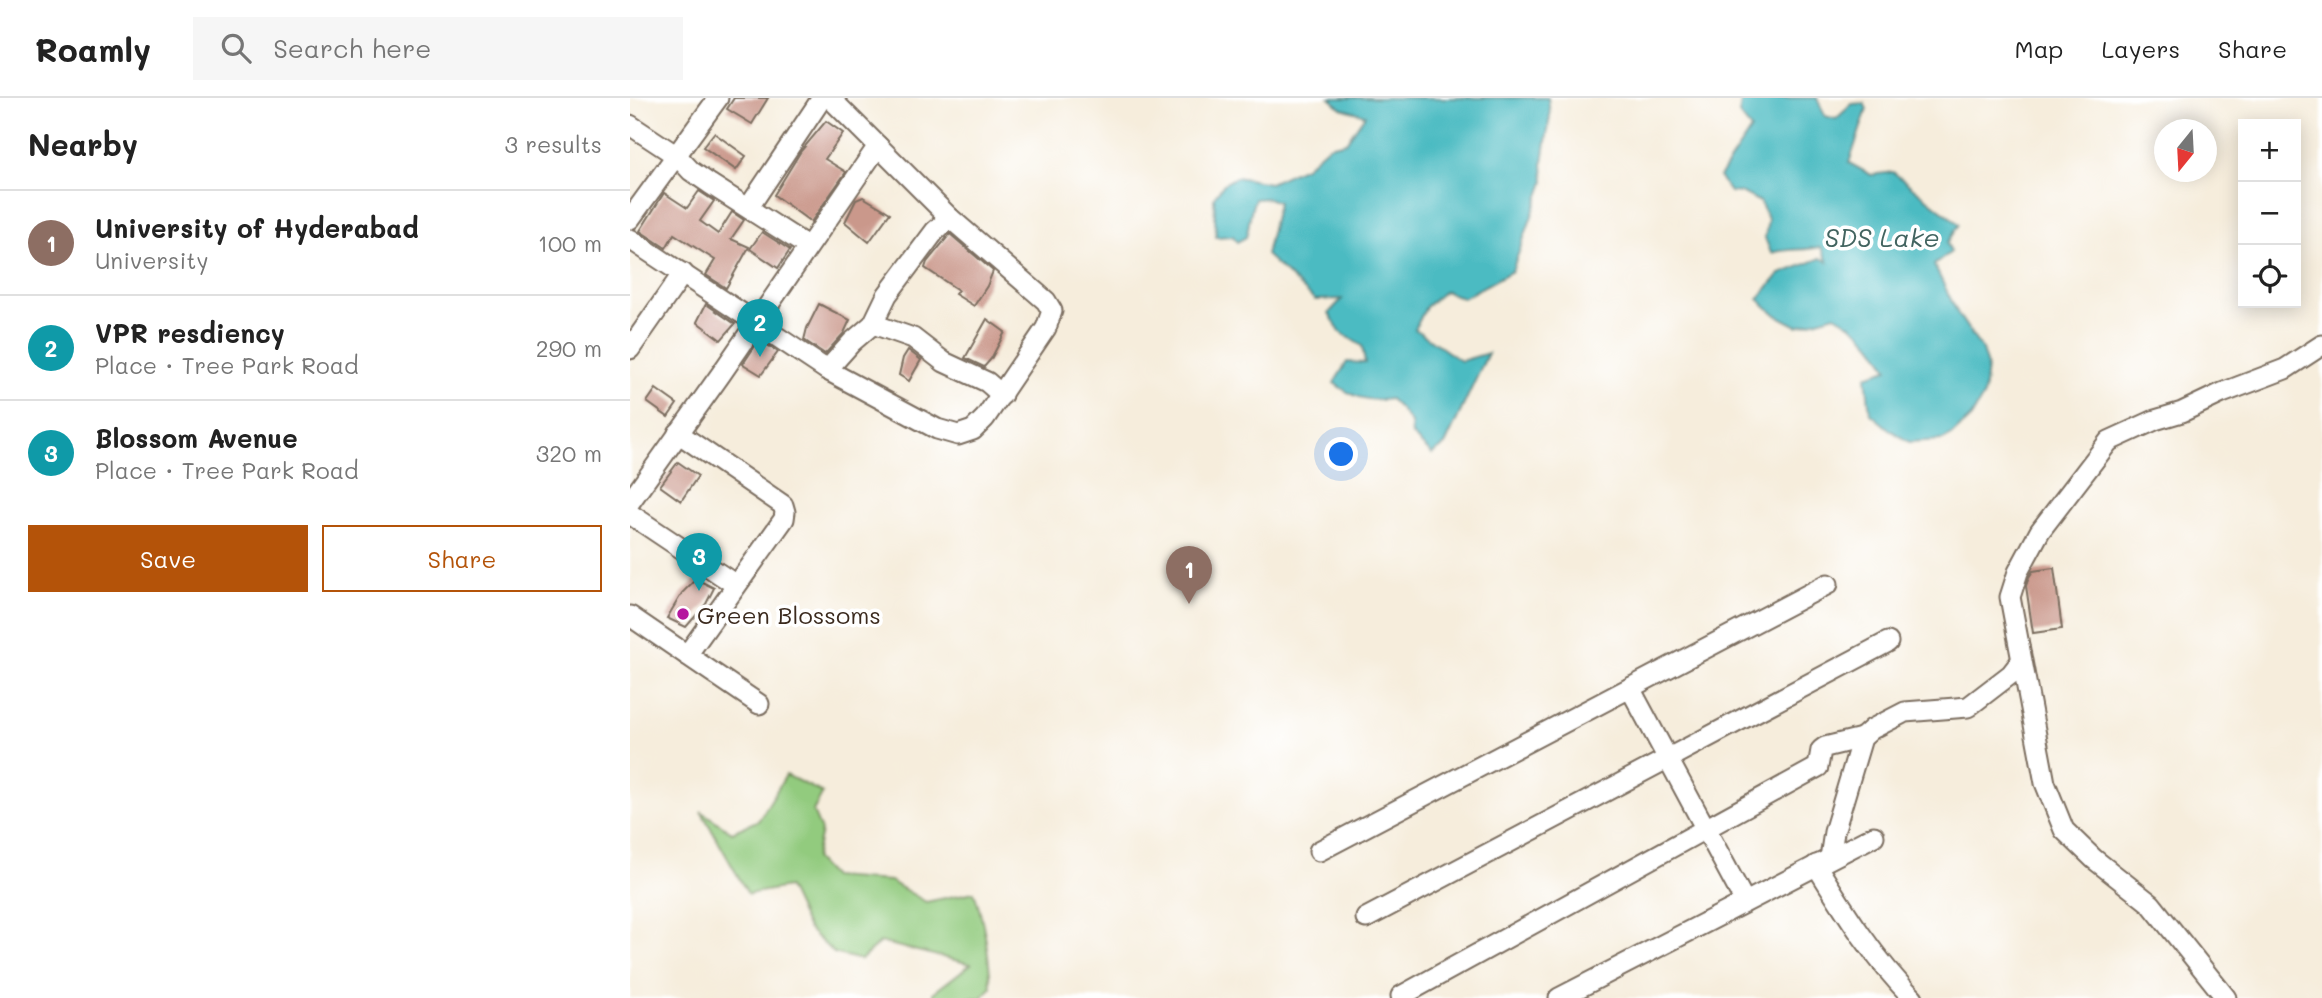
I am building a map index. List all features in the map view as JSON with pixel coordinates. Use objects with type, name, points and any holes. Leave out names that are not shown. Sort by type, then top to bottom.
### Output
[{"type":"street","points":[[630,219],[718,98]]},
{"type":"street","points":[[749,207],[822,98]]},
{"type":"street","points":[[630,239],[827,370],[937,429],[958,435],[973,430],[1002,395],[1046,328],[1052,311],[1046,301],[950,218],[830,98]]},
{"type":"street","points":[[630,125],[677,156],[691,171],[807,246]]},
{"type":"street","points":[[630,502],[878,146]]},
{"type":"street","points":[[827,370],[852,342],[873,324],[887,295],[935,231],[950,218]]},
{"type":"street","points":[[630,231],[651,254]]},
{"type":"street","points":[[630,349],[683,273]]},
{"type":"street","points":[[873,324],[913,338],[944,362],[986,383],[1002,395]]},
{"type":"street","points":[[2226,998],[2151,904],[2094,859],[2064,830],[2045,783],[2010,597],[2018,572],[2040,531],[2109,441],[2285,369],[2322,345]]},
{"type":"street","points":[[678,433],[783,505],[786,512],[784,519],[687,655]]},
{"type":"street","points":[[630,514],[737,585]]},
{"type":"street","points":[[1319,851],[1828,584]]},
{"type":"street","points":[[630,616],[759,704]]},
{"type":"street","points":[[1366,918],[1888,642]]},
{"type":"street","points":[[1401,996],[1818,767],[1821,750],[1825,747],[1862,738],[1872,729],[1905,712],[1968,707],[2011,674],[2021,662]]},
{"type":"street","points":[[1630,688],[1745,902]]},
{"type":"street","points":[[1862,738],[1823,862],[1848,917],[1897,982],[1913,998]]},
{"type":"street","points":[[1559,998],[1874,836]]},
{"type":"green space","points":[[786,775],[823,793],[813,811],[821,831],[815,859],[832,877],[890,881],[926,902],[974,892],[986,939],[991,988],[981,998],[934,998],[933,993],[971,964],[880,942],[861,960],[834,953],[808,929],[788,887],[748,894],[701,811],[732,832],[759,820]]},
{"type":"water","points":[[1330,98],[1548,98],[1550,115],[1543,162],[1544,182],[1512,271],[1463,298],[1445,291],[1426,307],[1415,329],[1461,361],[1488,353],[1445,445],[1432,454],[1412,435],[1411,423],[1390,399],[1360,397],[1334,383],[1347,362],[1365,363],[1362,346],[1340,332],[1329,313],[1342,299],[1315,300],[1266,255],[1278,202],[1268,198],[1255,199],[1246,237],[1237,242],[1233,236],[1216,237],[1214,197],[1224,184],[1236,177],[1270,183],[1305,167],[1329,146],[1346,142],[1365,115],[1341,108]]},
{"type":"water","name":"SDS Lake","points":[[1742,98],[1817,98],[1825,116],[1836,119],[1852,104],[1864,103],[1867,109],[1849,163],[1871,175],[1893,172],[1959,224],[1947,243],[1951,252],[1934,265],[1958,314],[1982,350],[1987,366],[1984,395],[1971,417],[1952,435],[1943,440],[1909,442],[1870,413],[1866,376],[1888,369],[1872,344],[1853,326],[1835,315],[1797,326],[1776,315],[1758,299],[1780,274],[1821,258],[1828,262],[1821,247],[1771,253],[1765,238],[1768,219],[1760,202],[1743,193],[1730,192],[1719,177],[1751,129],[1739,114]]},
{"type":"building","points":[[734,98],[768,98],[752,124],[727,109]]},
{"type":"building","points":[[826,121],[843,133],[825,159],[846,172],[811,222],[774,195],[801,151]]},
{"type":"building","points":[[714,133],[746,156],[736,170],[703,147]]},
{"type":"building","points":[[699,191],[714,201],[700,221],[718,234],[732,212],[744,220],[731,239],[749,247],[726,288],[706,275],[715,260],[674,234],[666,248],[640,231],[664,193],[687,208]]},
{"type":"building","points":[[863,197],[890,213],[869,242],[845,222],[856,200]]},
{"type":"building","points":[[762,232],[790,250],[778,268],[750,249]]},
{"type":"building","points":[[950,234],[993,271],[974,306],[955,294],[958,290],[925,268]]},
{"type":"building","points":[[706,304],[735,324],[721,340],[697,322]]},
{"type":"building","points":[[819,304],[850,320],[844,333],[825,354],[804,340]]},
{"type":"building","points":[[987,319],[1005,332],[984,367],[965,358]]},
{"type":"building","points":[[759,340],[778,352],[761,375],[743,364]]},
{"type":"building","points":[[908,350],[921,360],[909,381],[899,375]]},
{"type":"building","points":[[656,389],[677,404],[668,417],[647,402]]},
{"type":"building","points":[[678,462],[698,476],[681,501],[660,486]]},
{"type":"building","points":[[2054,568],[2062,629],[2033,633],[2026,586],[2033,571]]},
{"type":"building","points":[[696,579],[714,588],[706,604],[686,627],[667,618],[682,593]]},
{"type":"place","name":"VPR resdiency","points":[[760,357]]},
{"type":"place","name":"Blossom Avenue","points":[[699,591]]},
{"type":"place","name":"University of Hyderabad","points":[[1189,604]]},
{"type":"place","name":"Green Blossoms","points":[[683,614]]}]
